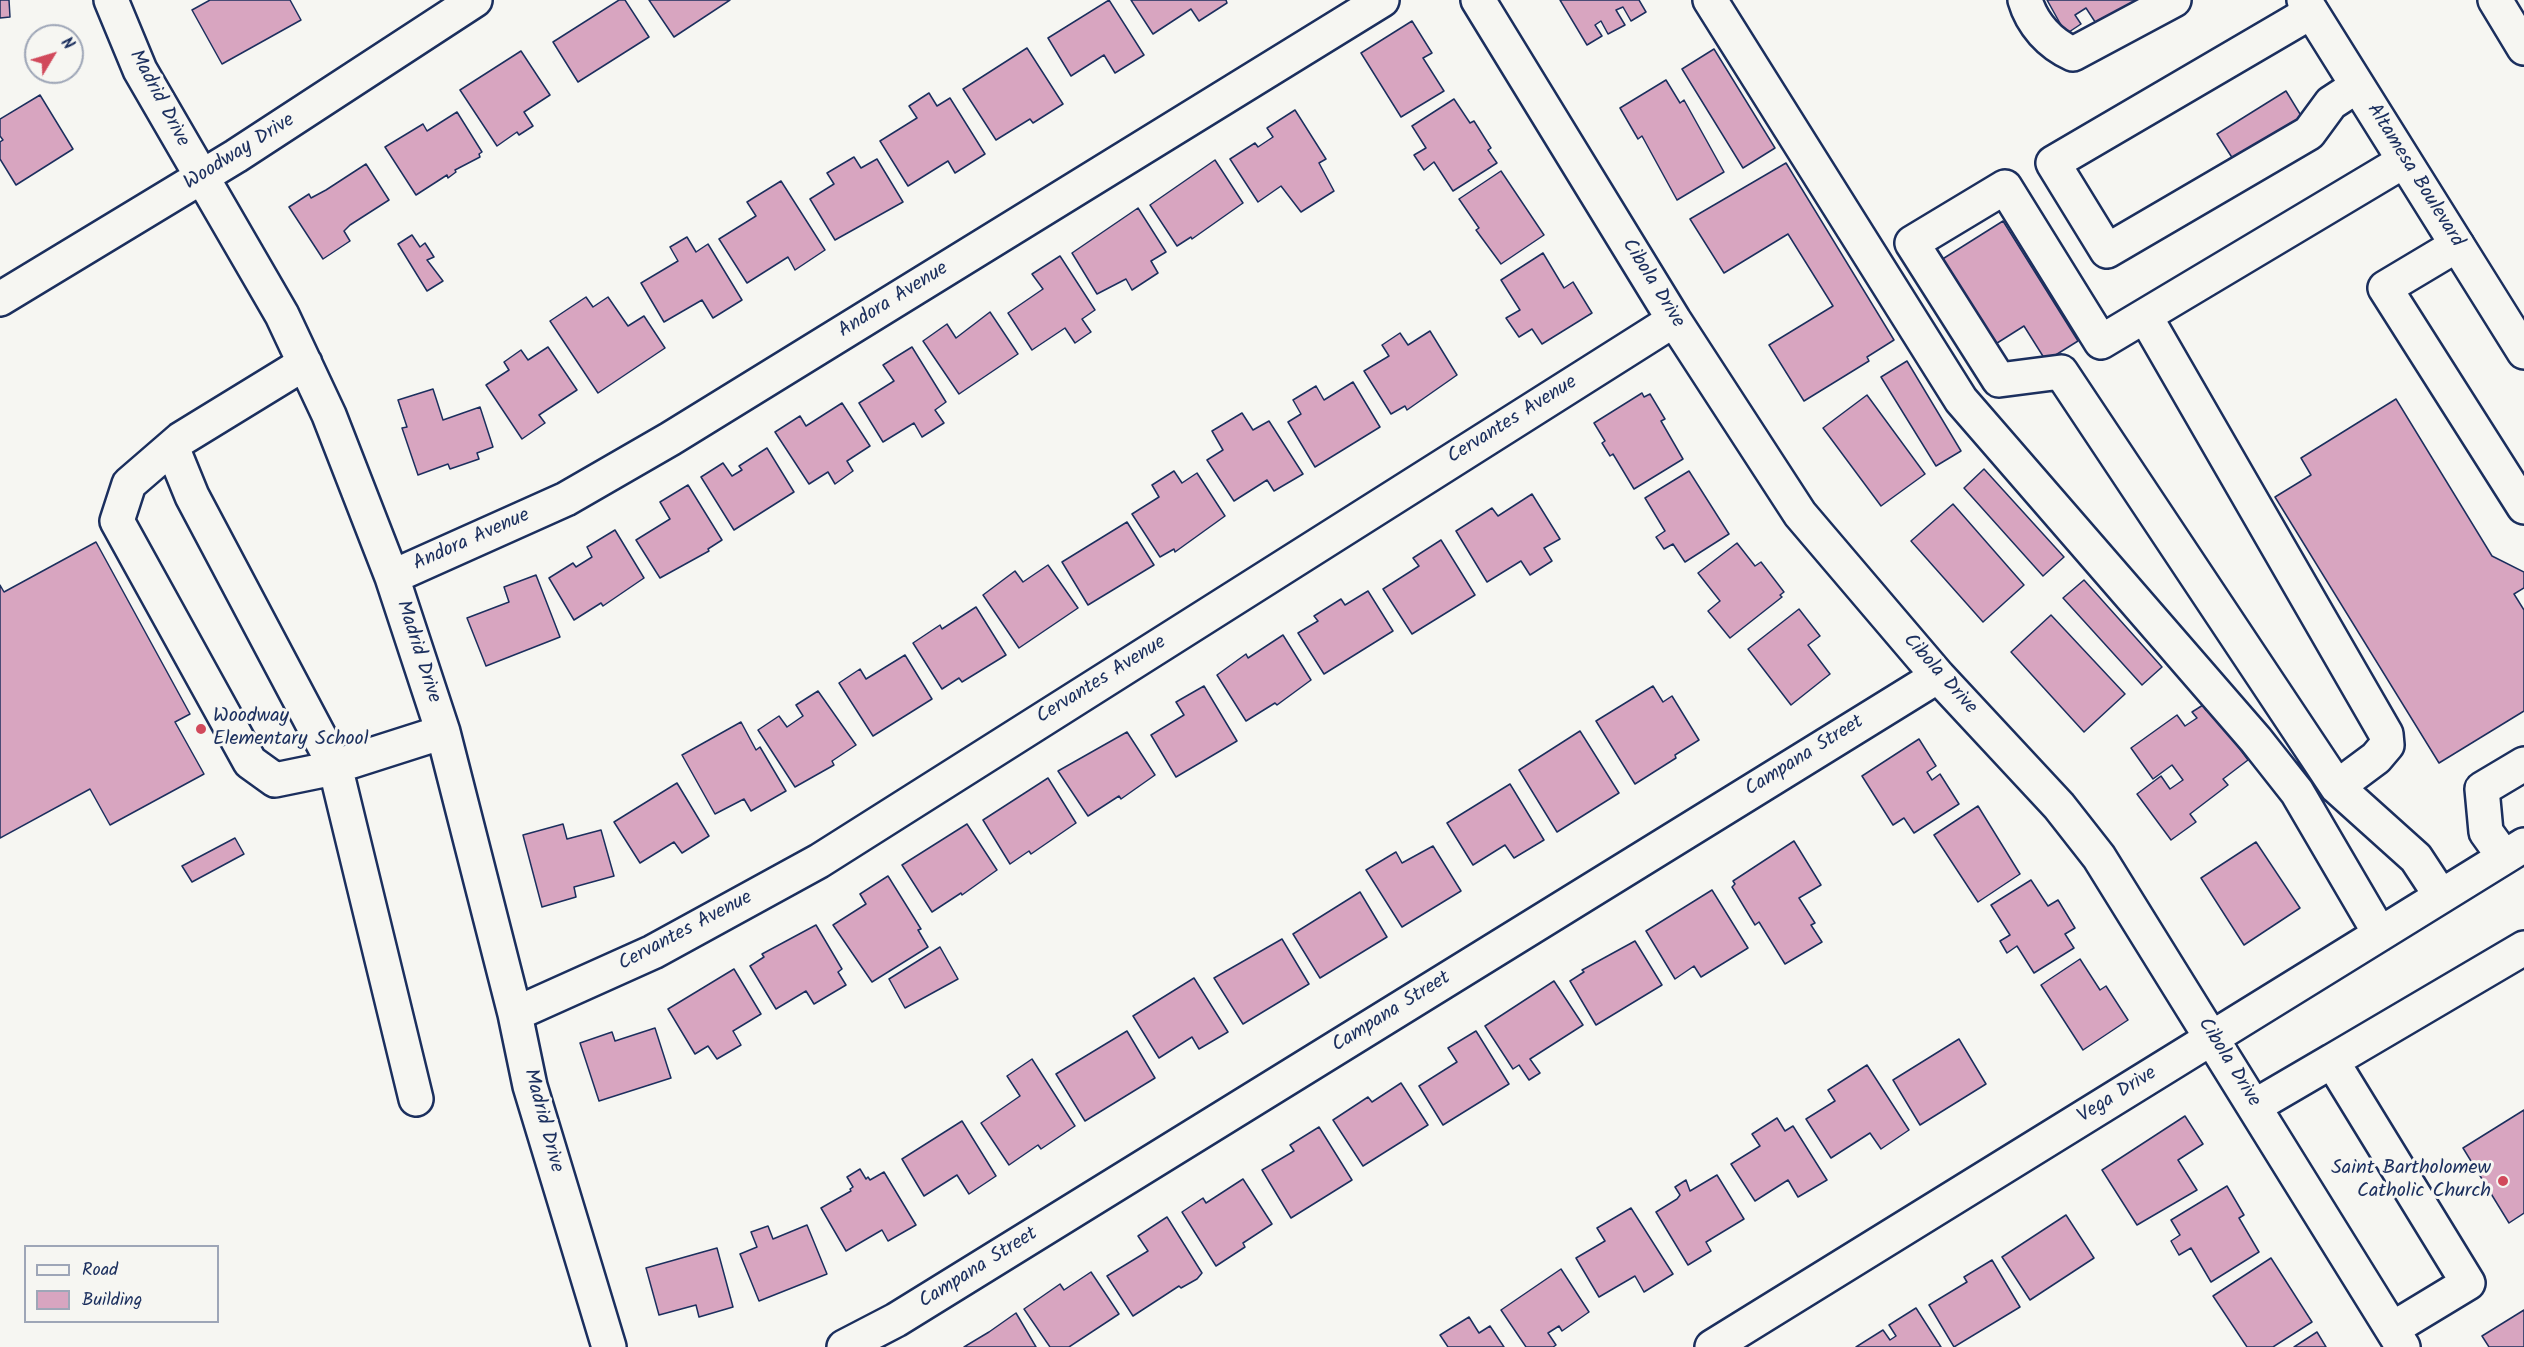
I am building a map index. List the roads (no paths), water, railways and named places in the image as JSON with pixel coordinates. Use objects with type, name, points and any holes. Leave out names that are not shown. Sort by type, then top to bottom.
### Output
[{"type":"street","name":"Madrid Drive","points":[[111,0],[140,70],[282,315],[329,415],[392,577],[443,732],[515,1014],[530,1086],[609,1347]]},
{"type":"street","name":"Woodway Drive","points":[[0,299],[201,178],[341,90],[475,0]]},
{"type":"street","name":"Andora Avenue","points":[[392,577],[566,499],[670,439],[1382,0]]},
{"type":"street","name":"Cibola Drive","points":[[1478,0],[1674,320],[1800,514],[1938,675],[2059,806],[2099,857],[2397,1338]]},
{"type":"street","points":[[1710,0],[1961,400],[2256,740],[2297,792],[2380,934]]},
{"type":"street","points":[[2025,0],[2028,11],[2052,43],[2073,54],[2174,0]]},
{"type":"street","points":[[2495,0],[2524,48]]},
{"type":"street","points":[[2307,6],[2054,163],[2107,251],[2309,133],[2331,103],[2357,86]]},
{"type":"street","name":"Altamesa Boulevard","points":[[2307,6],[2524,352]]},
{"type":"street","points":[[2404,161],[2101,342],[2005,187],[1912,243],[1999,380],[2061,372],[2337,787],[2416,858],[2441,896]]},
{"type":"street","points":[[2457,245],[2385,288],[2524,507]]},
{"type":"street","points":[[2145,316],[2386,734],[2387,745],[2376,758],[2337,787]]},
{"type":"street","name":"Cervantes Avenue","points":[[515,1014],[653,952],[819,861],[1674,320]]},
{"type":"street","points":[[305,363],[172,447],[129,484],[117,520],[250,762],[275,780],[335,766],[443,732]]},
{"type":"street","points":[[172,447],[192,496],[335,766],[416,1100]]},
{"type":"street","name":"Campana Street","points":[[844,1347],[906,1314],[1938,675]]},
{"type":"street","points":[[2514,851],[2486,832],[2482,789],[2524,764]]},
{"type":"street","name":"Vega Drive","points":[[1712,1347],[2514,851]]},
{"type":"street","points":[[2255,1106],[2524,948]]},
{"type":"street","points":[[2332,1061],[2468,1283],[2397,1338]]},
{"type":"place","name":"Woodway Elementary School","points":[[201,729]]},
{"type":"place","name":"Saint Bartholomew Catholic Church","points":[[2503,1181]]}]
